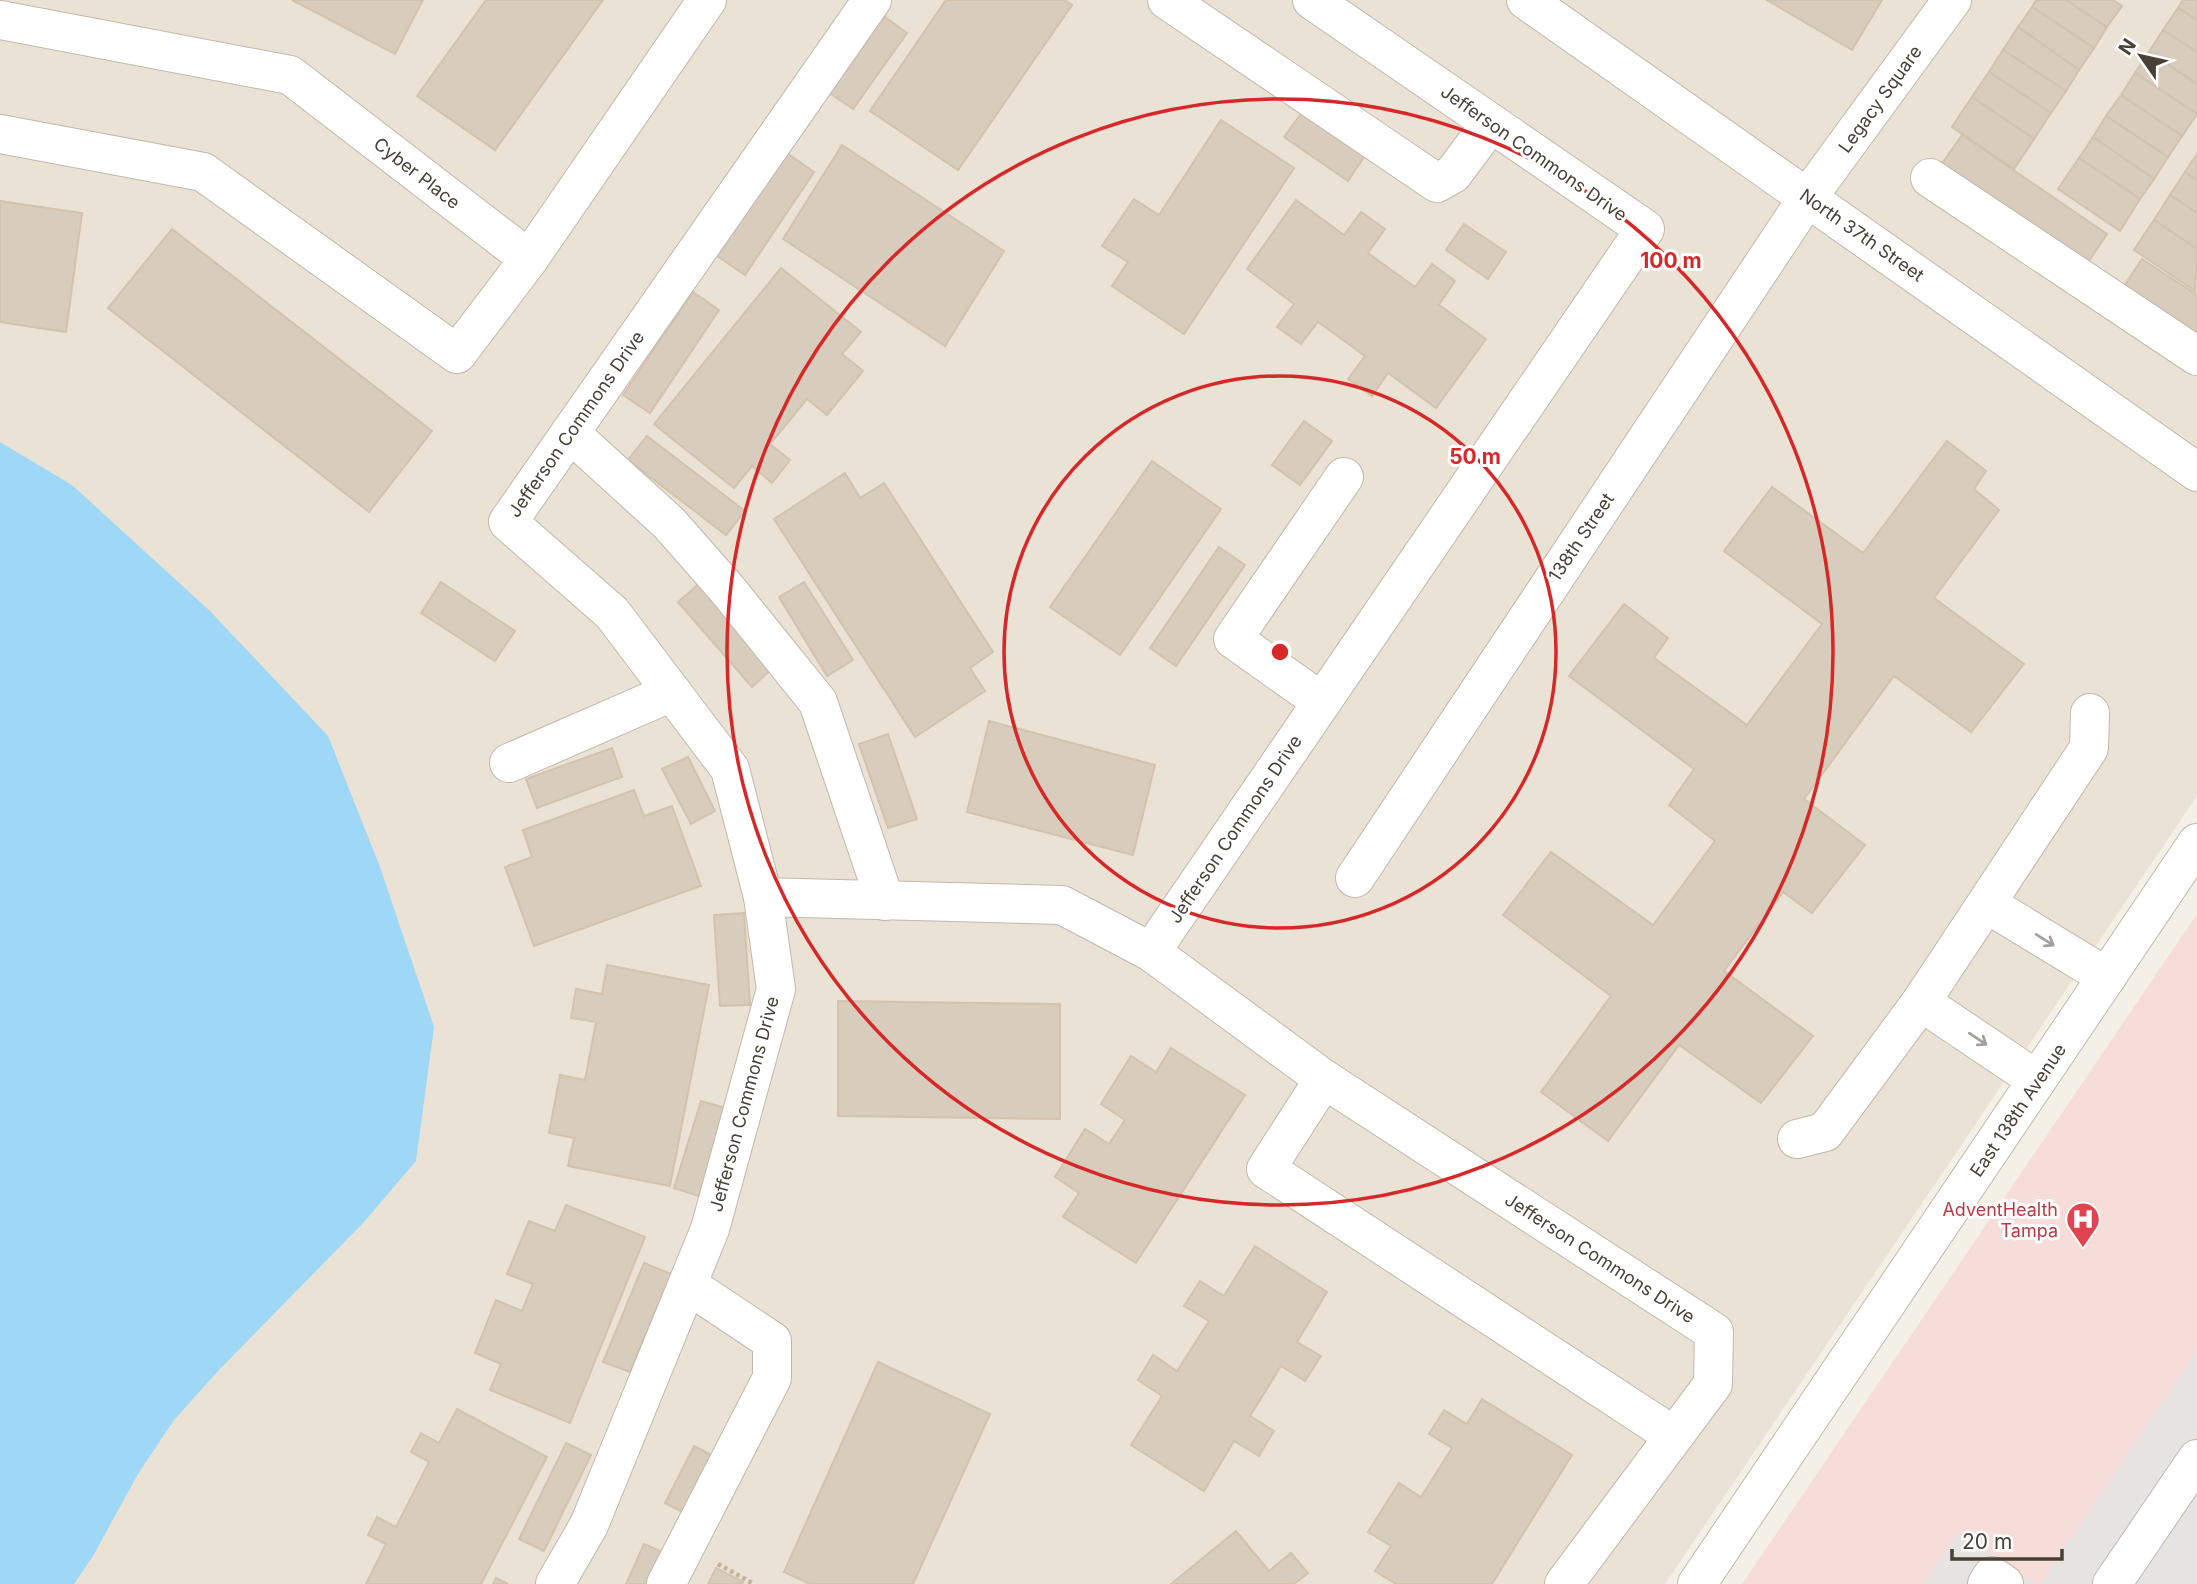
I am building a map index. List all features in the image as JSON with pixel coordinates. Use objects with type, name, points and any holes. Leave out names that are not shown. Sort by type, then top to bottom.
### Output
[{"type":"street","points":[[0,134],[203,172],[457,354],[529,259],[707,0]]},
{"type":"street","name":"Jefferson Commons Drive","points":[[555,1584],[589,1525],[710,1228],[776,989],[762,897],[730,769],[612,612],[508,522],[872,0]]},
{"type":"street","points":[[1167,0],[1437,183],[1453,174],[1491,123]]},
{"type":"street","name":"Jefferson Commons Drive","points":[[1312,0],[1645,229],[1151,952],[1324,1079],[1714,1332],[1713,1384],[1564,1584]]},
{"type":"street","name":"North 37th Street","points":[[1526,0],[2197,472]]},
{"type":"street","name":"Legacy Square","points":[[1808,197],[1952,0]]},
{"type":"street","name":"Cyber Place","points":[[0,20],[290,75],[529,259]]},
{"type":"street","points":[[1930,178],[2197,356]]},
{"type":"street","name":"138th Street","points":[[1355,877],[1808,197]]},
{"type":"street","points":[[570,433],[669,523],[727,589],[818,702],[885,901]]},
{"type":"street","points":[[1322,702],[1233,639],[1344,477]]},
{"type":"street","points":[[509,763],[672,692]]},
{"type":"street","points":[[1797,1139],[1825,1132],[1921,1002],[2089,748],[2090,713]]},
{"type":"street","name":"East 138th Avenue","points":[[1697,1584],[2197,844]]},
{"type":"street","points":[[762,897],[1062,905],[1151,952]]},
{"type":"street","points":[[1987,904],[2107,977]]},
{"type":"street","points":[[1921,1002],[2037,1080]]},
{"type":"street","points":[[1324,1079],[1266,1169],[1674,1436]]},
{"type":"street","points":[[666,1584],[772,1378],[772,1341],[688,1285]]},
{"type":"street","points":[[2112,1584],[2197,1459]]},
{"type":"street","points":[[1987,1584],[1992,1576],[2004,1584]]},
{"type":"shaded area","points":[[0,0],[2197,0],[2197,796],[1665,1584],[0,1584]]},
{"type":"shaded area","name":"AdventHealth Tampa","points":[[2197,914],[2197,1584],[1742,1584]]},
{"type":"shaded area","points":[[2197,1351],[2197,1584],[2040,1584]]},
{"type":"shaded area","points":[[1958,1533],[2035,1584],[1923,1584]]},
{"type":"water","points":[[0,442],[72,485],[210,611],[328,736],[380,867],[434,1027],[416,1161],[364,1222],[218,1371],[174,1420],[138,1474],[93,1556],[74,1584],[0,1584]]},
{"type":"building","points":[[292,0],[423,0],[395,54]]},
{"type":"building","points":[[486,0],[603,0],[495,150],[417,96]]},
{"type":"building","points":[[946,0],[1064,0],[1072,5],[958,170],[870,111]]},
{"type":"building","points":[[1767,0],[1882,0],[1852,50]]},
{"type":"building","points":[[2036,0],[2066,0],[2107,27],[2094,48],[2032,7]]},
{"type":"building","points":[[2066,0],[2113,0],[2122,6],[2107,27]]},
{"type":"building","points":[[2183,0],[2197,0],[2197,20],[2178,8]]},
{"type":"building","points":[[2032,7],[2094,48],[2079,70],[2018,27]]},
{"type":"building","points":[[2178,8],[2197,20],[2197,52],[2163,30]]},
{"type":"building","points":[[881,14],[907,33],[853,109],[827,91]]},
{"type":"building","points":[[2018,27],[2079,70],[2066,91],[2003,50]]},
{"type":"building","points":[[2163,30],[2197,52],[2197,84],[2149,52]]},
{"type":"building","points":[[2003,50],[2066,91],[2051,113],[1989,72]]},
{"type":"building","points":[[2149,52],[2197,84],[2197,114],[2135,73]]},
{"type":"building","points":[[1989,72],[2051,113],[2034,139],[1972,97]]},
{"type":"building","points":[[2135,73],[2197,114],[2182,136],[2121,95]]},
{"type":"building","points":[[2121,95],[2182,136],[2168,157],[2106,116]]},
{"type":"building","points":[[1972,97],[2034,139],[2014,169],[1952,127]]},
{"type":"building","points":[[1303,111],[1366,154],[1348,181],[1284,137]]},
{"type":"building","points":[[2106,116],[2168,157],[2154,179],[2093,137]]},
{"type":"building","points":[[1221,120],[1294,168],[1184,334],[1112,286],[1128,262],[1102,246],[1134,199],[1159,215]]},
{"type":"building","points":[[1962,135],[2107,234],[2085,267],[1939,168]]},
{"type":"building","points":[[2093,137],[2154,179],[2140,199],[2079,158]]},
{"type":"building","points":[[842,145],[1004,251],[945,346],[783,239]]},
{"type":"building","points":[[787,153],[814,172],[745,275],[717,256]]},
{"type":"building","points":[[2197,154],[2197,180],[2185,172]]},
{"type":"building","points":[[2079,158],[2140,199],[2120,231],[2058,189]]},
{"type":"building","points":[[2185,172],[2197,180],[2197,213],[2170,195]]},
{"type":"building","points":[[2170,195],[2197,213],[2197,249],[2154,220]]},
{"type":"building","points":[[1296,200],[1344,235],[1361,212],[1385,229],[1368,253],[1415,287],[1432,264],[1455,281],[1439,305],[1486,339],[1436,408],[1388,373],[1372,396],[1348,379],[1365,356],[1318,322],[1301,344],[1277,327],[1294,304],[1247,269]]},
{"type":"building","points":[[0,201],[82,213],[66,332],[0,322]]},
{"type":"building","points":[[2154,220],[2197,249],[2195,291],[2134,250]]},
{"type":"building","points":[[1464,224],[1506,252],[1488,279],[1446,250]]},
{"type":"building","points":[[172,229],[432,431],[369,512],[108,308]]},
{"type":"building","points":[[2142,259],[2197,295],[2197,339],[2122,289]]},
{"type":"building","points":[[781,268],[861,332],[842,354],[863,371],[827,415],[807,399],[770,444],[790,460],[772,483],[752,466],[734,488],[654,424]]},
{"type":"building","points":[[693,292],[719,310],[650,413],[623,395]]},
{"type":"building","points":[[1304,421],[1332,441],[1300,485],[1272,465]]},
{"type":"building","points":[[647,436],[745,511],[726,535],[628,460]]},
{"type":"building","points":[[1947,441],[1986,471],[1974,489],[1999,510],[1934,598],[2024,664],[1971,732],[1894,676],[1804,799],[1865,845],[1812,913],[1783,892],[1724,971],[1813,1036],[1761,1103],[1679,1045],[1608,1141],[1541,1092],[1611,996],[1503,915],[1551,852],[1653,925],[1715,841],[1669,805],[1694,769],[1569,676],[1624,604],[1668,638],[1654,658],[1747,725],[1822,624],[1724,551],[1772,487],[1863,553]]},
{"type":"building","points":[[1152,461],[1221,509],[1120,655],[1050,607]]},
{"type":"building","points":[[845,473],[860,498],[884,483],[993,652],[970,668],[985,691],[915,737],[774,519]]},
{"type":"building","points":[[1219,547],[1245,565],[1176,666],[1150,648]]},
{"type":"building","points":[[441,582],[515,631],[495,661],[421,613]]},
{"type":"building","points":[[701,582],[775,666],[752,687],[678,602]]},
{"type":"building","points":[[804,582],[853,660],[827,676],[779,597]]},
{"type":"building","points":[[989,721],[1155,765],[1133,855],[967,812]]},
{"type":"building","points":[[888,734],[917,819],[888,828],[859,744]]},
{"type":"building","points":[[612,748],[622,777],[537,808],[526,779]]},
{"type":"building","points":[[688,757],[715,811],[691,824],[662,769]]},
{"type":"building","points":[[634,790],[644,816],[672,806],[701,886],[534,946],[505,867],[532,857],[523,830]]},
{"type":"building","points":[[744,913],[750,1005],[720,1006],[714,915]]},
{"type":"building","points":[[607,965],[709,985],[670,1186],[568,1166],[574,1138],[549,1133],[560,1075],[585,1080],[596,1022],[571,1018],[576,989],[602,994]]},
{"type":"building","points":[[838,1001],[1060,1004],[1060,1119],[838,1116]]},
{"type":"building","points":[[1171,1048],[1245,1095],[1136,1263],[1063,1217],[1079,1193],[1055,1177],[1085,1129],[1109,1144],[1125,1120],[1101,1104],[1131,1056],[1156,1072]]},
{"type":"building","points":[[701,1101],[729,1109],[702,1197],[674,1188]]},
{"type":"building","points":[[566,1205],[645,1237],[570,1423],[490,1390],[501,1364],[475,1353],[496,1300],[522,1311],[533,1284],[507,1274],[529,1221],[555,1231]]},
{"type":"building","points":[[1255,1246],[1327,1292],[1297,1342],[1321,1356],[1305,1381],[1281,1366],[1250,1416],[1274,1431],[1259,1456],[1234,1441],[1204,1491],[1131,1445],[1162,1396],[1138,1380],[1153,1355],[1177,1371],[1209,1321],[1184,1306],[1200,1281],[1224,1296]]},
{"type":"building","points":[[644,1263],[671,1274],[630,1372],[603,1362]]},
{"type":"building","points":[[878,1362],[990,1414],[913,1584],[810,1584],[784,1572]]},
{"type":"building","points":[[1482,1399],[1572,1455],[1492,1584],[1396,1584],[1375,1571],[1391,1546],[1368,1532],[1399,1483],[1421,1497],[1452,1448],[1429,1434],[1444,1410],[1467,1424]]},
{"type":"building","points":[[457,1409],[547,1457],[481,1584],[366,1584],[386,1544],[368,1535],[377,1517],[396,1527],[429,1462],[411,1452],[421,1433],[439,1443]]},
{"type":"building","points":[[566,1443],[591,1455],[544,1551],[519,1539]]},
{"type":"building","points":[[694,1446],[721,1460],[692,1517],[665,1503]]},
{"type":"building","points":[[1236,1531],[1269,1571],[1291,1553],[1308,1573],[1294,1584],[1171,1584]]},
{"type":"building","points":[[644,1544],[672,1556],[660,1584],[626,1584]]},
{"type":"building","points":[[716,1568],[743,1582],[742,1584],[708,1584]]},
{"type":"building","points":[[496,1578],[508,1584],[493,1584]]},
{"type":"place","name":"AdventHealth Tampa","points":[[2083,1249]]}]
